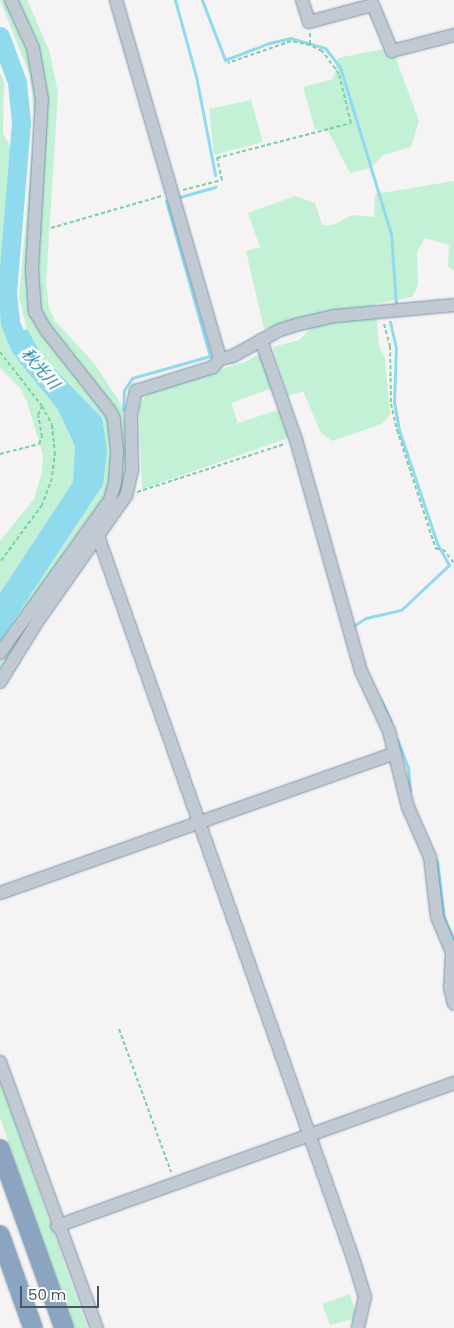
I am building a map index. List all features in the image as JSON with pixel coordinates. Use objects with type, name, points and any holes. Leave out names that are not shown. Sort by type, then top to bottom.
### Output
[{"type":"highway","points":[[0,1149],[64,1328]]},
{"type":"highway","points":[[0,1236],[32,1328]]},
{"type":"street","points":[[0,653],[110,500],[115,482],[117,450],[114,420],[110,411],[46,330],[35,312],[32,270],[42,99],[33,48],[11,0]]},
{"type":"street","points":[[116,0],[220,359]]},
{"type":"street","points":[[302,0],[309,22],[373,5],[380,27],[392,51],[454,35]]},
{"type":"street","points":[[0,682],[37,622],[126,496],[132,469],[131,414],[136,391],[213,367],[220,359],[233,356],[261,340],[300,324],[381,311],[454,305]]},
{"type":"street","points":[[261,340],[296,440],[362,671],[390,731],[408,807],[430,857],[437,917],[452,953],[450,986],[454,1004]]},
{"type":"street","points":[[98,536],[310,1135],[365,1297],[358,1328]]},
{"type":"street","points":[[0,893],[395,753]]},
{"type":"street","points":[[0,1062],[57,1226],[97,1328]]},
{"type":"street","points":[[57,1226],[454,1084]]},
{"type":"path","points":[[310,45],[312,40]]},
{"type":"path","points":[[51,228],[222,180],[217,158],[351,123],[339,74],[322,51],[310,45],[291,41],[228,63]]},
{"type":"path","points":[[381,311],[390,346],[390,404],[397,430],[436,549],[444,549],[454,563]]},
{"type":"path","points":[[0,352],[42,406],[52,424],[55,452],[52,478],[42,505],[0,562]]},
{"type":"path","points":[[0,454],[39,444],[42,437],[38,415],[42,406]]},
{"type":"path","points":[[126,496],[296,440]]},
{"type":"path","points":[[119,1029],[175,1184]]},
{"type":"green space","points":[[0,0],[27,0],[49,50],[58,93],[46,284],[49,308],[55,321],[94,363],[121,404],[127,433],[125,486],[0,669],[0,641],[103,485],[102,418],[43,357],[27,329],[19,297],[35,123],[30,76]]},
{"type":"green space","points":[[384,49],[395,56],[419,121],[411,147],[383,155],[371,168],[350,173],[328,131],[315,129],[303,87],[333,79],[338,58]]},
{"type":"green space","points":[[0,73],[4,81],[3,133],[12,150],[0,273]]},
{"type":"green space","points":[[251,100],[263,142],[214,155],[209,109]]},
{"type":"green space","points":[[454,181],[454,271],[448,266],[449,245],[425,238],[417,252],[418,285],[412,297],[375,304],[379,346],[385,358],[390,414],[382,424],[332,441],[321,433],[303,391],[288,396],[273,347],[299,340],[310,329],[312,314],[264,329],[246,251],[260,247],[248,213],[295,196],[315,203],[322,225],[333,225],[352,215],[374,217],[375,194]]},
{"type":"green space","points":[[0,312],[6,339],[19,362],[57,408],[75,446],[73,482],[0,593],[0,541],[34,499],[42,472],[43,455],[27,402],[21,389],[0,368]]},
{"type":"green space","points":[[263,352],[275,387],[231,403],[238,423],[281,409],[291,437],[142,489],[139,406],[149,391],[245,362]]},
{"type":"green space","points":[[0,1080],[88,1328],[73,1328],[51,1268],[0,1117]]},
{"type":"green space","points":[[350,1294],[357,1318],[330,1325],[322,1304]]},
{"type":"water","points":[[27,329],[43,357],[102,418],[107,450],[103,485],[0,641],[0,593],[73,482],[75,446],[57,408],[19,362],[6,339]]},
{"type":"waterway","points":[[175,0],[196,76],[215,175]]},
{"type":"waterway","points":[[202,0],[225,60],[269,43],[290,38],[325,48],[340,67],[391,234],[396,303]]},
{"type":"waterway","name":"秋光川","points":[[0,36],[17,82],[21,122],[7,293],[10,323],[20,347],[28,356]]},
{"type":"waterway","points":[[180,197],[216,187]]},
{"type":"waterway","points":[[123,410],[124,390],[132,378],[210,356],[166,201]]},
{"type":"waterway","points":[[353,626],[366,618],[401,610],[449,565],[437,543],[399,430],[394,402],[396,348],[390,322]]},
{"type":"waterway","points":[[381,700],[391,721]]},
{"type":"waterway","points":[[397,739],[408,767],[410,791]]},
{"type":"waterway","points":[[437,861],[444,917],[454,941]]}]
